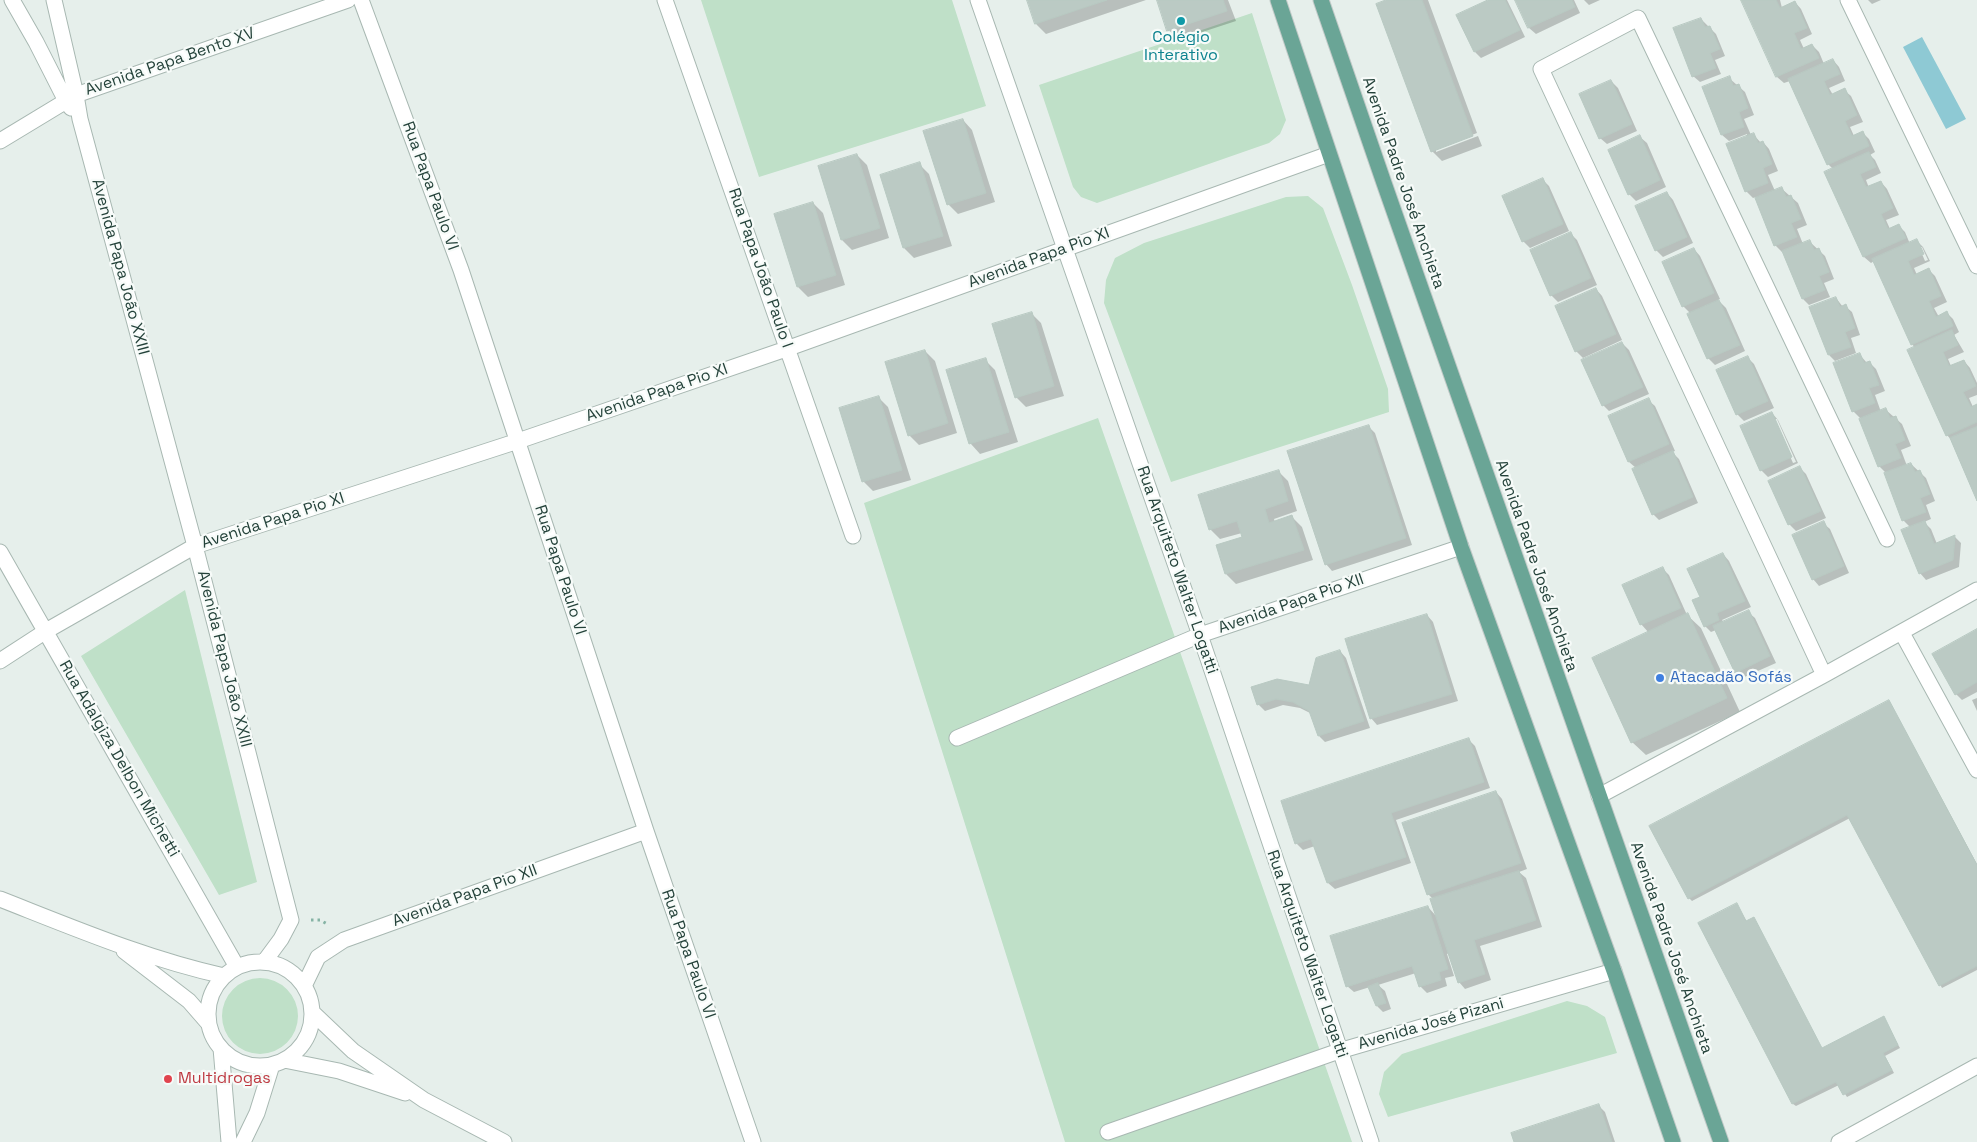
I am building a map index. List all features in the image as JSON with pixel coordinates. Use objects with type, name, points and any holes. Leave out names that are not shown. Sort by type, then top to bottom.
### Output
[{"type":"main road","points":[[1278,0],[1461,547],[1614,971],[1673,1142]]},
{"type":"main road","name":"Avenida Padre José Anchieta","points":[[1321,0],[1721,1142]]},
{"type":"street","points":[[12,0],[71,98]]},
{"type":"street","name":"Avenida Papa João XXIII","points":[[54,0],[71,98],[80,119],[195,546],[290,920],[264,962]]},
{"type":"street","name":"Avenida Papa Bento XV","points":[[0,141],[71,98],[348,0]]},
{"type":"street","name":"Rua Papa Paulo VI","points":[[361,0],[461,270],[646,831],[753,1142]]},
{"type":"street","name":"Rua Papa João Paulo I","points":[[665,0],[789,348],[853,536]]},
{"type":"street","name":"Rua Arquiteto Walter Logatti","points":[[978,0],[1200,635],[1371,1142]]},
{"type":"street","points":[[1848,0],[1977,266]]},
{"type":"street","points":[[1824,675],[1541,69],[1638,18],[1886,539]]},
{"type":"street","name":"Avenida Papa Pio XI","points":[[0,661],[46,631],[195,546],[518,441],[789,348],[1329,154]]},
{"type":"street","name":"Avenida Papa Pio XII","points":[[957,738],[1200,635],[1461,547]]},
{"type":"street","name":"Rua Adalgiza Delbon Michetti","points":[[0,552],[46,631],[231,972]]},
{"type":"street","points":[[1599,796],[1977,590]]},
{"type":"street","points":[[1902,632],[1977,770]]},
{"type":"street","name":"Avenida Papa Pio XII","points":[[304,986],[318,957],[344,940],[646,831]]},
{"type":"street","points":[[0,899],[115,944],[198,970],[231,972]]},
{"type":"street","points":[[115,944],[189,1001],[209,1024]]},
{"type":"street","points":[[243,1142],[258,1113],[278,1063],[296,1052],[306,1040],[311,1026],[312,1012],[310,998],[304,986],[294,974],[280,966],[264,962],[250,963],[231,972],[214,990],[208,1006],[209,1024],[214,1037],[221,1048],[231,1057],[244,1064],[258,1066],[278,1063],[339,1070],[424,1100]]},
{"type":"street","name":"Avenida José Pizani","points":[[1108,1132],[1339,1051],[1614,971]]},
{"type":"street","points":[[312,1012],[353,1051],[424,1100],[504,1142]]},
{"type":"street","points":[[221,1048],[229,1142]]},
{"type":"street","points":[[1839,1142],[1977,1066]]},
{"type":"green space","points":[[701,0],[952,0],[986,106],[759,177]]},
{"type":"green space","points":[[1252,13],[1286,120],[1280,134],[1269,143],[1097,203],[1081,197],[1073,187],[1039,85]]},
{"type":"green space","points":[[1308,196],[1323,208],[1352,285],[1388,389],[1389,412],[1171,482],[1104,303],[1106,280],[1115,258],[1144,243],[1286,197]]},
{"type":"green space","points":[[1098,418],[1352,1142],[1065,1142],[864,503]]},
{"type":"green space","points":[[185,590],[257,882],[219,895],[81,656]]},
{"type":"green space","points":[[253,978],[267,978],[281,984],[292,995],[298,1009],[295,1031],[287,1043],[267,1054],[253,1054],[239,1048],[228,1037],[222,1023],[222,1009],[228,995],[239,984]]},
{"type":"green space","points":[[1567,1001],[1587,1006],[1605,1017],[1617,1053],[1388,1117],[1379,1094],[1384,1072],[1402,1054]]},
{"type":"water","points":[[1922,37],[1966,119],[1946,129],[1903,47]]},
{"type":"building","name":"Colégio Interativo","points":[[1027,0],[1107,0],[1035,24]]},
{"type":"building","name":"Colégio Interativo","points":[[1157,0],[1223,0],[1227,11],[1167,31]]},
{"type":"building","points":[[1386,0],[1422,0],[1473,136],[1431,152],[1376,4]]},
{"type":"building","points":[[1488,0],[1505,0],[1520,30],[1474,52],[1456,15]]},
{"type":"building","points":[[1515,0],[1572,0],[1575,7],[1528,28]]},
{"type":"building","points":[[1741,0],[1776,0],[1780,8],[1795,1],[1807,28],[1794,33],[1801,49],[1812,44],[1819,58],[1776,77]]},
{"type":"building","points":[[1701,18],[1705,27],[1710,26],[1720,49],[1710,53],[1716,68],[1692,77],[1673,28]]},
{"type":"building","points":[[1833,59],[1840,74],[1824,81],[1830,95],[1845,88],[1857,115],[1845,121],[1852,136],[1863,131],[1869,146],[1827,165],[1788,79]]},
{"type":"building","points":[[1730,76],[1733,86],[1739,84],[1748,108],[1739,112],[1744,127],[1721,135],[1702,87]]},
{"type":"building","points":[[1611,80],[1632,124],[1599,139],[1579,94]]},
{"type":"building","points":[[963,119],[986,193],[947,205],[923,131]]},
{"type":"building","points":[[1754,133],[1758,143],[1763,141],[1772,164],[1763,168],[1768,183],[1745,192],[1726,144]]},
{"type":"building","points":[[1640,135],[1660,180],[1628,195],[1608,150]]},
{"type":"building","points":[[1869,152],[1876,167],[1860,174],[1866,187],[1881,181],[1893,208],[1881,214],[1888,229],[1899,224],[1906,238],[1863,257],[1824,172]]},
{"type":"building","points":[[857,154],[880,228],[841,240],[818,166]]},
{"type":"building","points":[[920,162],[943,236],[903,248],[880,175]]},
{"type":"building","points":[[1543,178],[1563,224],[1522,242],[1502,196]]},
{"type":"building","points":[[1782,187],[1786,197],[1791,195],[1801,219],[1791,223],[1797,237],[1774,246],[1755,198]]},
{"type":"building","points":[[1667,192],[1687,237],[1655,251],[1635,206]]},
{"type":"building","points":[[813,202],[836,275],[797,287],[774,214]]},
{"type":"building","points":[[1571,232],[1591,278],[1550,296],[1530,250]]},
{"type":"building","points":[[1917,239],[1924,254],[1908,261],[1914,275],[1929,268],[1941,296],[1929,301],[1936,317],[1947,311],[1953,326],[1911,345],[1872,259]]},
{"type":"building","points":[[1810,240],[1814,250],[1819,248],[1829,272],[1819,276],[1825,290],[1802,299],[1782,251]]},
{"type":"building","points":[[1694,248],[1714,293],[1682,307],[1662,262]]},
{"type":"building","points":[[1596,288],[1616,334],[1575,352],[1555,306]]},
{"type":"building","points":[[1836,297],[1840,307],[1846,304],[1855,328],[1845,332],[1851,347],[1828,355],[1809,307]]},
{"type":"building","points":[[1719,300],[1740,345],[1707,359],[1687,314]]},
{"type":"building","points":[[1032,312],[1054,386],[1015,398],[992,324]]},
{"type":"building","points":[[1952,330],[1958,345],[1943,352],[1949,366],[1964,360],[1976,386],[1963,392],[1971,407],[1977,404],[1977,422],[1946,436],[1907,350]]},
{"type":"building","points":[[1622,342],[1643,387],[1602,406],[1581,360]]},
{"type":"building","points":[[925,350],[948,423],[908,436],[885,362]]},
{"type":"building","points":[[1860,353],[1864,363],[1870,361],[1879,385],[1869,388],[1875,403],[1852,412],[1833,363]]},
{"type":"building","points":[[1748,356],[1768,401],[1736,415],[1716,370]]},
{"type":"building","points":[[986,358],[1009,432],[969,444],[946,370]]},
{"type":"building","points":[[879,396],[902,470],[862,482],[839,408]]},
{"type":"building","points":[[1649,398],[1669,444],[1628,462],[1608,416]]},
{"type":"building","points":[[1886,408],[1890,418],[1896,416],[1905,440],[1895,444],[1901,458],[1878,467],[1859,419]]},
{"type":"building","points":[[1772,412],[1792,457],[1760,471],[1740,426]]},
{"type":"building","points":[[1369,425],[1406,538],[1325,565],[1287,451]]},
{"type":"building","points":[[1977,427],[1977,501],[1950,438]]},
{"type":"building","points":[[1673,451],[1693,497],[1652,515],[1632,469]]},
{"type":"building","points":[[1911,463],[1915,472],[1920,470],[1930,494],[1920,498],[1926,512],[1902,521],[1884,473]]},
{"type":"building","points":[[1800,466],[1821,511],[1788,525],[1768,481]]},
{"type":"building","points":[[1279,470],[1288,501],[1265,509],[1269,523],[1292,515],[1304,550],[1225,574],[1216,545],[1242,537],[1237,521],[1209,530],[1198,495]]},
{"type":"building","points":[[1824,521],[1844,566],[1812,580],[1792,535]]},
{"type":"building","points":[[1925,521],[1934,544],[1955,535],[1953,560],[1919,574],[1901,530]]},
{"type":"building","points":[[1723,553],[1745,601],[1717,613],[1719,620],[1704,627],[1692,600],[1700,597],[1687,569]]},
{"type":"building","points":[[1663,567],[1681,608],[1640,625],[1622,585]]},
{"type":"building","points":[[1749,610],[1770,656],[1735,673],[1713,626]]},
{"type":"building","name":"Atacadão Sofás","points":[[1688,613],[1727,698],[1631,743],[1592,658]]},
{"type":"building","points":[[1427,614],[1452,694],[1370,719],[1345,639]]},
{"type":"building","points":[[1977,629],[1977,682],[1955,695],[1932,654]]},
{"type":"building","points":[[1340,650],[1364,721],[1318,736],[1309,711],[1293,702],[1276,699],[1257,705],[1251,687],[1277,679],[1309,685],[1316,658]]},
{"type":"building","points":[[1889,700],[1977,865],[1977,966],[1939,986],[1847,815],[1688,899],[1649,826]]},
{"type":"building","points":[[1469,738],[1484,782],[1391,813],[1406,857],[1327,883],[1311,839],[1295,844],[1281,801]]},
{"type":"building","points":[[1496,791],[1521,863],[1427,895],[1402,823]]},
{"type":"building","points":[[1519,871],[1536,920],[1474,940],[1485,974],[1458,983],[1430,899]]},
{"type":"building","points":[[1737,903],[1746,921],[1754,917],[1822,1048],[1884,1016],[1898,1045],[1883,1053],[1892,1070],[1843,1095],[1836,1082],[1792,1104],[1698,923]]},
{"type":"building","points":[[1428,906],[1448,969],[1439,972],[1441,980],[1419,987],[1412,966],[1346,987],[1330,936]]},
{"type":"building","points":[[1378,983],[1386,1003],[1376,1006],[1368,987]]},
{"type":"building","points":[[1599,1104],[1612,1142],[1514,1142],[1511,1133]]},
{"type":"place","name":"Colégio Interativo","points":[[1181,21]]},
{"type":"place","name":"Atacadão Sofás","points":[[1660,678]]},
{"type":"place","name":"Multidrogas","points":[[168,1079]]}]
